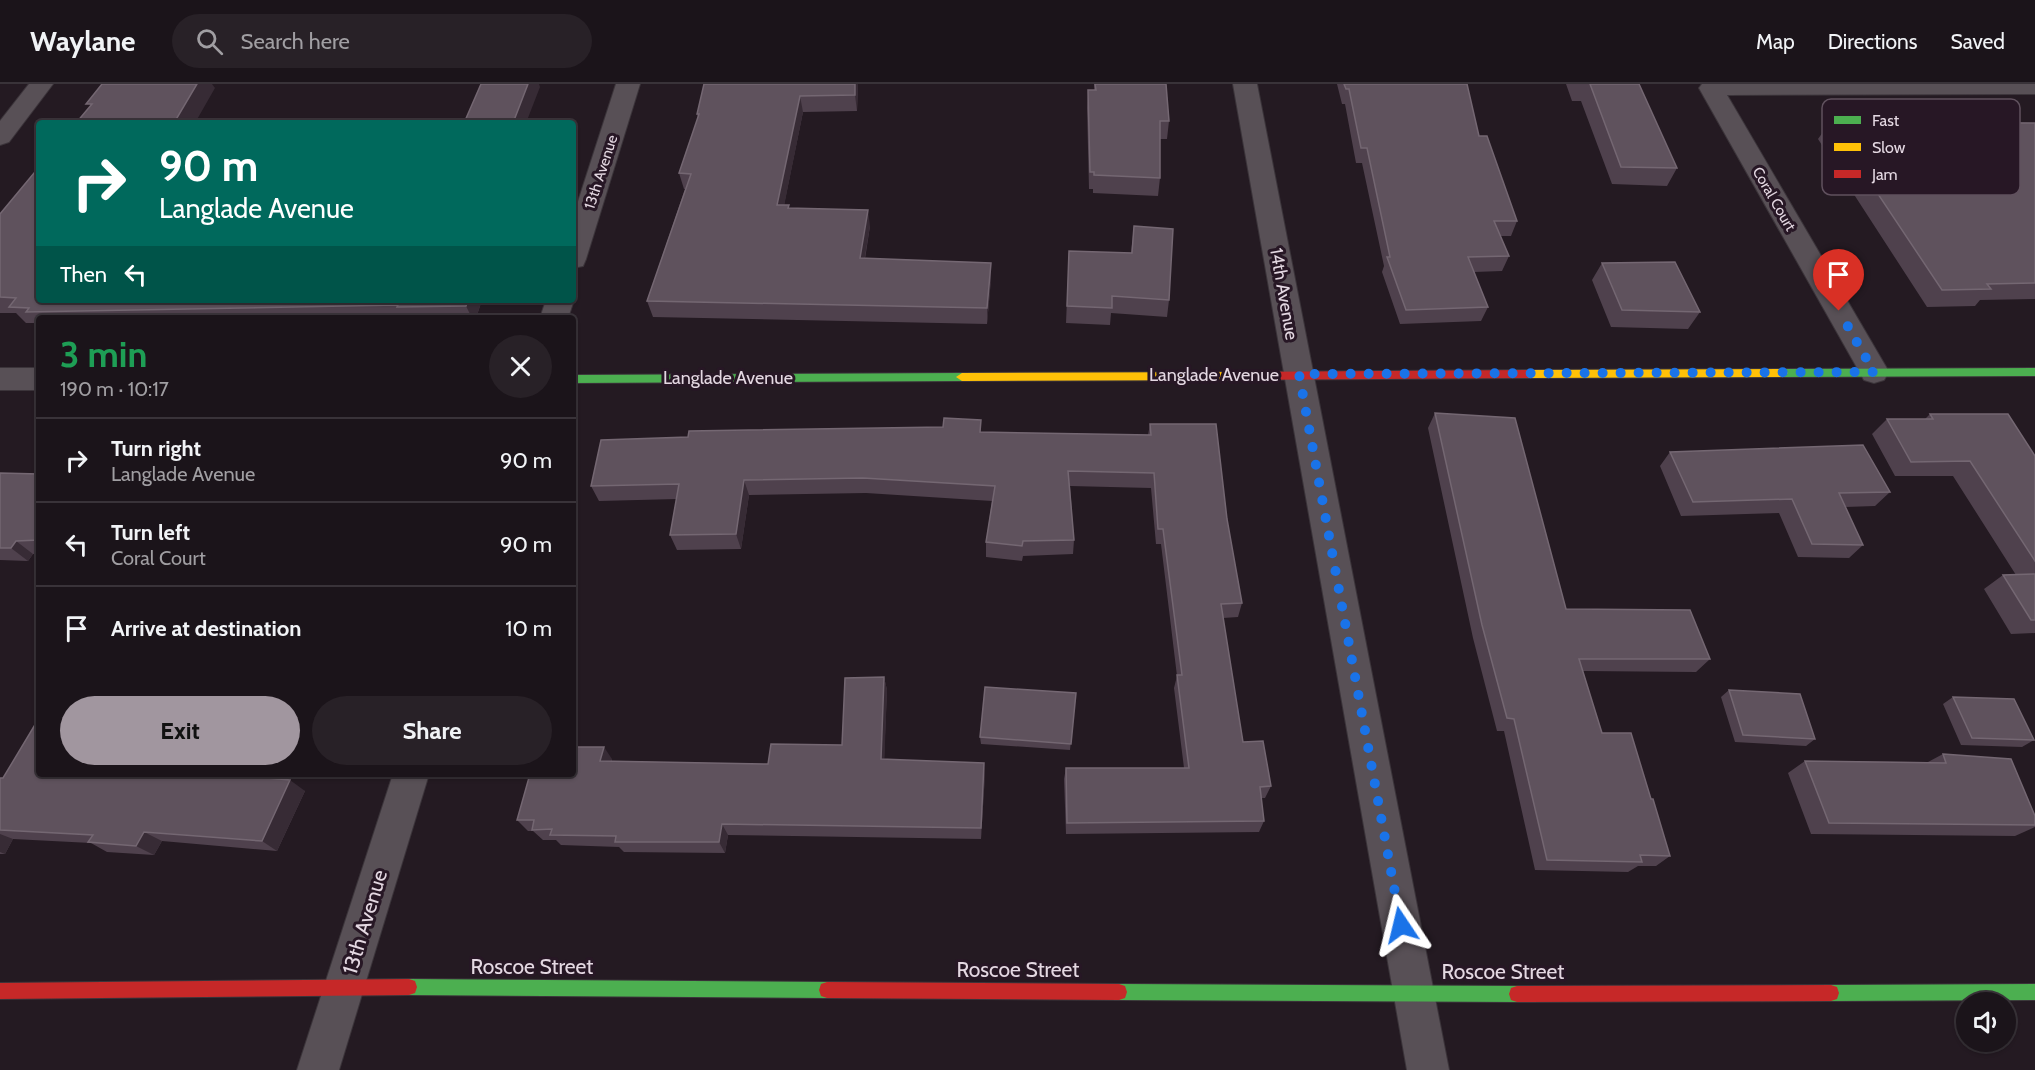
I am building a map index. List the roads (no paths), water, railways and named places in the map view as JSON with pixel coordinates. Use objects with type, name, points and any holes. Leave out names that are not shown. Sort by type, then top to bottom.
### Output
[{"type":"street","points":[[0,137],[42,84]]},
{"type":"street","name":"13th Avenue","points":[[576,249],[628,84]]},
{"type":"street","name":"14th Avenue","points":[[1245,84],[1428,1070]]},
{"type":"street","name":"Coral Court","points":[[1874,372],[1711,88],[2035,87]]},
{"type":"street","name":"Langlade Avenue","points":[[576,379],[2035,372]]},
{"type":"street","points":[[0,379],[36,379]]},
{"type":"street","name":"13th Avenue","points":[[318,1070],[410,777]]},
{"type":"street","name":"Roscoe Street","points":[[0,991],[345,987],[1414,994],[2035,992]]}]
